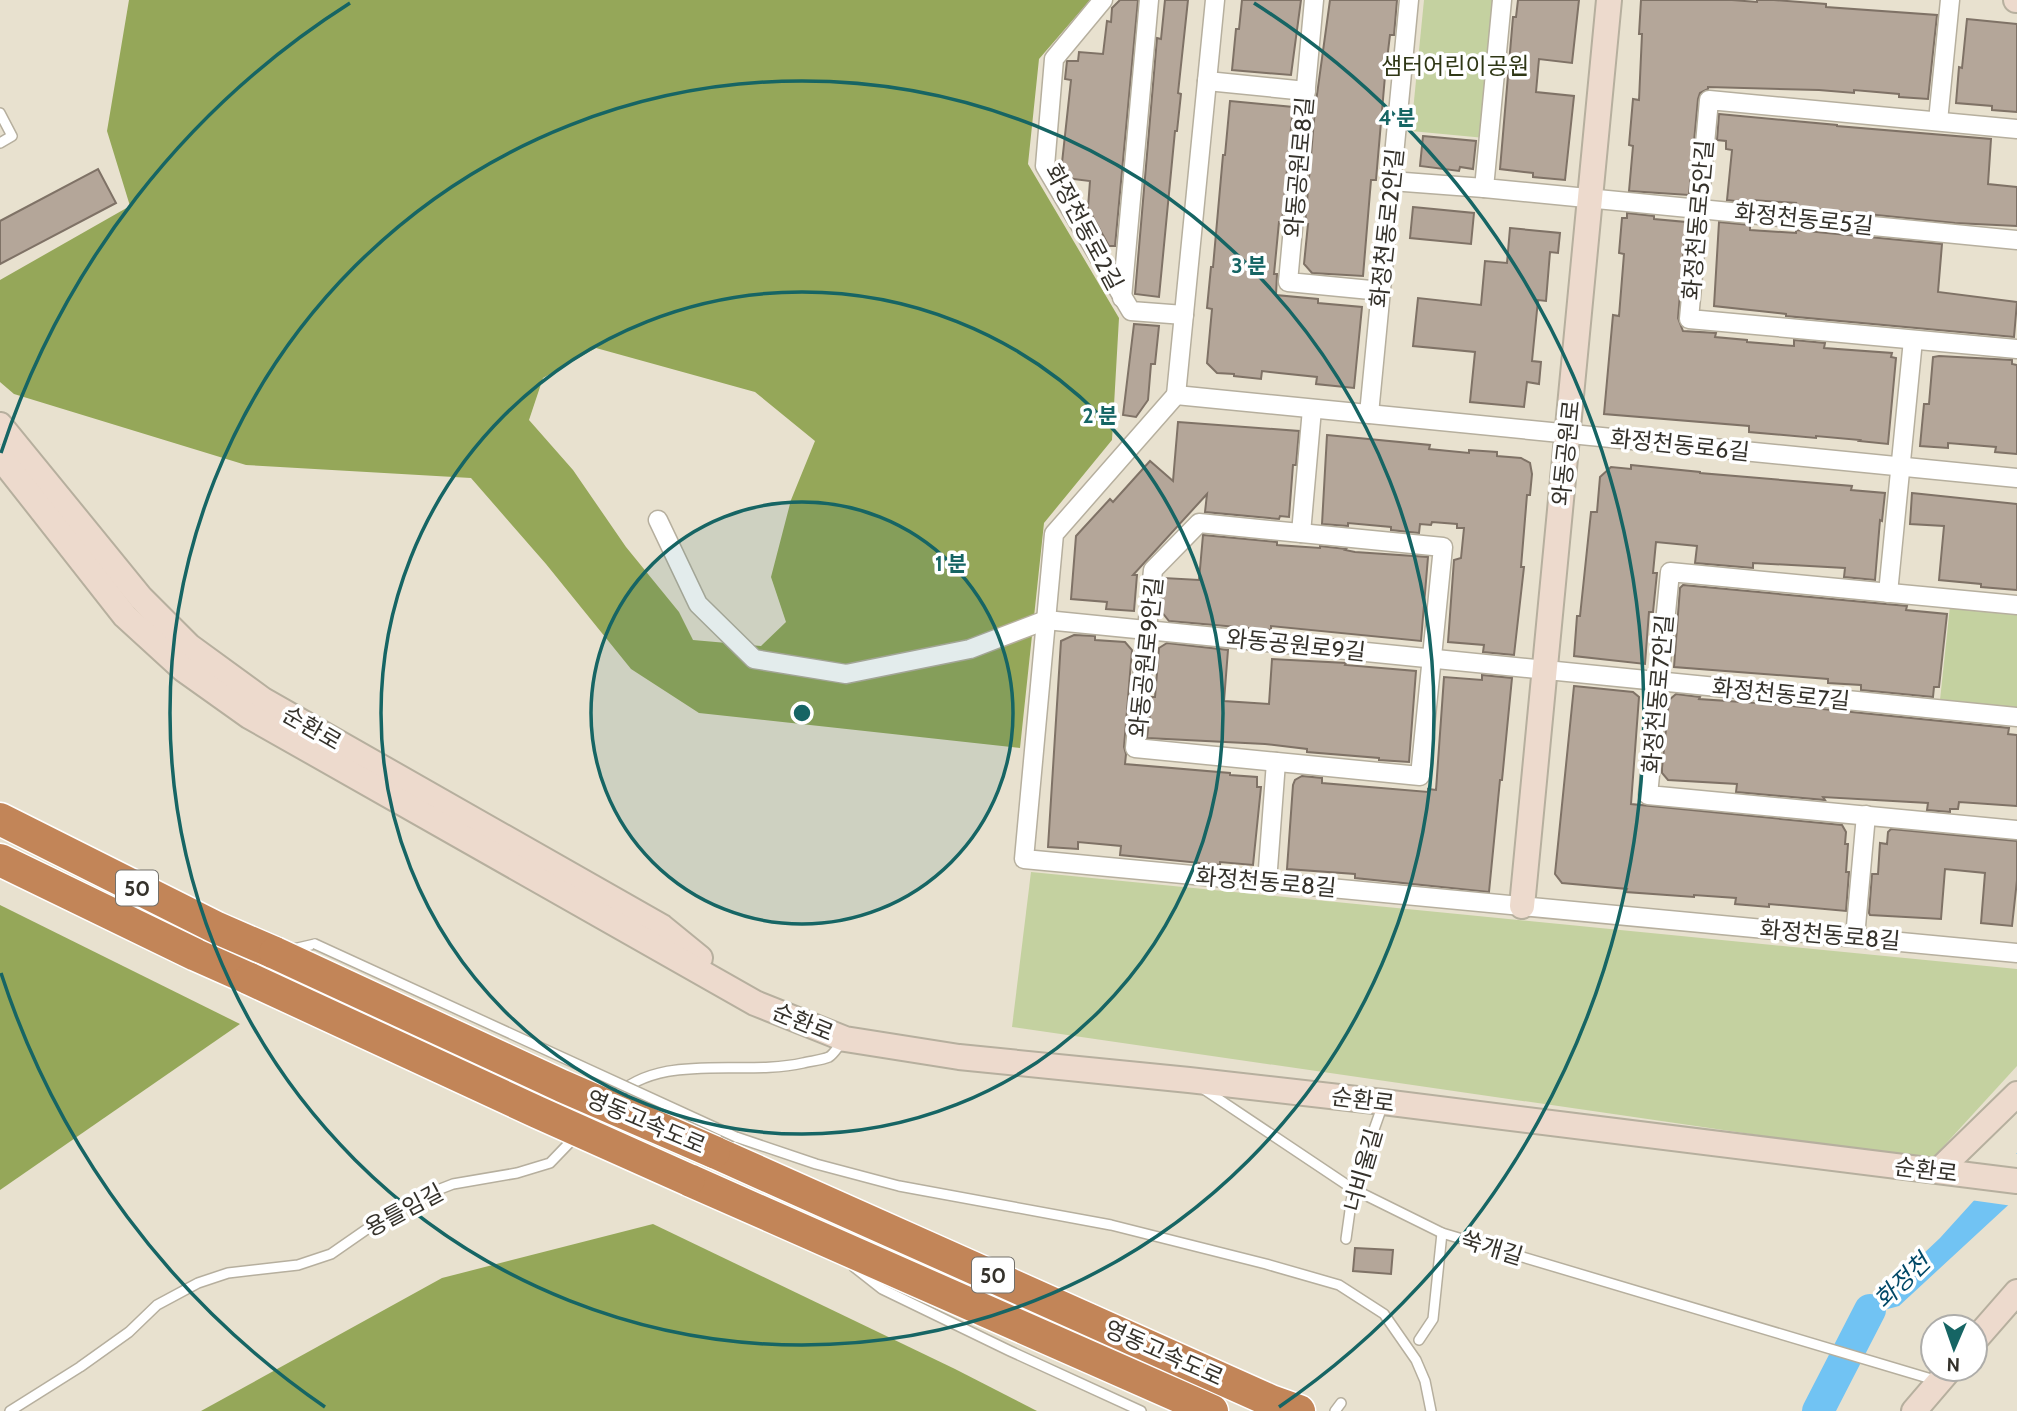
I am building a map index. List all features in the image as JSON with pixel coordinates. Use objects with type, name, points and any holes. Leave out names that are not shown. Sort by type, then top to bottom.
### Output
[{"type":"highway","name":"영동고속도로","points":[[0,819],[217,928],[562,1086],[725,1144],[824,1199],[1285,1406]]},
{"type":"highway","name":"영동고속도로","points":[[0,860],[537,1112],[1212,1411]]},
{"type":"main road","name":"와동공원로","points":[[1522,906],[1609,0]]},
{"type":"main road","name":"순환로","points":[[0,425],[141,598],[189,646],[264,701],[662,927],[755,1003]]},
{"type":"main road","name":"순환로","points":[[0,457],[125,615],[183,669],[249,716],[755,1003],[845,1039],[959,1057],[1383,1102],[2017,1181]]},
{"type":"main road","points":[[1938,1170],[2017,1094]]},
{"type":"main road","points":[[1989,1324],[2017,1292]]},
{"type":"main road","points":[[1914,1411],[1938,1383]]},
{"type":"street","name":"화정천동로2길","points":[[1103,0],[1054,59],[1045,166],[1122,298]]},
{"type":"street","name":"화정천동로2길","points":[[1122,298],[1149,0]]},
{"type":"street","points":[[1177,395],[1215,0]]},
{"type":"street","name":"와동공원로8길","points":[[1314,0],[1288,282],[1381,291]]},
{"type":"street","name":"화정천동로2안길","points":[[1368,414],[1409,0]]},
{"type":"street","points":[[1484,188],[1502,0]]},
{"type":"street","points":[[1938,121],[1950,0]]},
{"type":"street","points":[[1207,81],[1306,91]]},
{"type":"street","name":"화정천동로5안길","points":[[2017,129],[1709,100],[1689,319],[2017,349]]},
{"type":"street","points":[[1391,181],[1591,198]]},
{"type":"street","name":"화정천동로5길","points":[[1591,198],[2017,240]]},
{"type":"street","points":[[1122,298],[1131,311],[1184,315]]},
{"type":"street","points":[[1888,593],[1913,340]]},
{"type":"street","name":"화정천동로6길","points":[[1177,395],[2017,478]]},
{"type":"street","name":"화정천동로8길","points":[[1177,395],[1054,534],[1024,859],[2017,953]]},
{"type":"street","points":[[1301,533],[1312,408]]},
{"type":"street","points":[[658,520],[698,604],[754,659],[846,674],[970,649],[1046,620]]},
{"type":"street","name":"와동공원로9안길","points":[[1199,523],[1301,533],[1443,547],[1420,776],[1135,748],[1153,570],[1199,523]]},
{"type":"street","name":"화정천동로7안길","points":[[2017,605],[1670,572],[1648,795],[2017,830]]},
{"type":"street","name":"와동공원로9길","points":[[1046,620],[1545,670]]},
{"type":"street","name":"화정천동로7길","points":[[1545,670],[2017,717]]},
{"type":"street","points":[[1267,882],[1276,762]]},
{"type":"street","points":[[1855,937],[1866,816]]},
{"type":"lane","points":[[0,113],[12,136],[0,143]]},
{"type":"lane","points":[[275,953],[315,944],[725,1144],[899,1186],[1111,1225],[1215,1250],[1339,1285],[1384,1314],[1416,1360],[1425,1381],[1431,1411]]},
{"type":"lane","points":[[598,1113],[618,1093],[655,1073],[709,1067],[783,1067],[830,1056],[845,1039]]},
{"type":"lane","name":"쑥개길","points":[[1189,1080],[1353,1189],[1442,1233],[1887,1366],[1919,1371]]},
{"type":"lane","name":"너비울길","points":[[1346,1239],[1353,1189],[1383,1102]]},
{"type":"lane","name":"용틀임길","points":[[10,1411],[130,1332],[157,1305],[198,1283],[228,1273],[298,1265],[331,1254],[390,1213],[417,1198],[453,1184],[517,1173],[550,1163],[589,1123]]},
{"type":"lane","points":[[1419,1340],[1433,1319],[1442,1233]]},
{"type":"lane","points":[[811,1234],[882,1289],[1141,1411]]},
{"type":"green space","points":[[129,0],[1090,0],[1039,59],[1028,164],[1119,318],[1112,440],[1044,523],[1020,748],[699,713],[631,669],[546,564],[471,478],[246,465],[14,394],[0,382],[0,280],[130,206],[107,131]],"holes":[[[596,348],[755,392],[815,441],[791,500],[771,577],[786,622],[761,646],[693,640],[679,612],[626,547],[573,470],[529,420],[543,378]]]},
{"type":"green space","name":"샘터어린이공원","points":[[1424,0],[1498,0],[1485,138],[1411,131]]},
{"type":"green space","points":[[1950,606],[2017,613],[2017,708],[1940,700]]},
{"type":"green space","points":[[1031,872],[2017,969],[2017,1066],[1931,1160],[1012,1027]]},
{"type":"green space","points":[[0,905],[240,1024],[0,1190]]},
{"type":"green space","points":[[653,1224],[1037,1411],[201,1411],[442,1278]]},
{"type":"water","points":[[2017,1153],[2017,1197],[1899,1306],[1880,1311],[1857,1347],[1848,1346],[1866,1308],[1940,1238]]},
{"type":"pier","points":[[2011,1154],[2017,1154],[2017,1202],[2013,1206],[1970,1200]]},
{"type":"building","points":[[1120,0],[1138,0],[1115,246],[1109,246],[1088,208],[1090,181],[1066,178],[1061,172],[1071,80],[1065,79],[1067,61],[1078,61],[1079,52],[1103,54],[1107,21],[1111,22],[1112,8]]},
{"type":"building","points":[[1165,0],[1188,0],[1178,93],[1181,94],[1159,297],[1135,294],[1157,38],[1161,39]]},
{"type":"building","points":[[1242,0],[1301,0],[1291,75],[1232,70]]},
{"type":"building","points":[[1330,0],[1397,0],[1394,35],[1390,35],[1385,76],[1376,180],[1371,180],[1363,276],[1312,273],[1304,264],[1315,109]]},
{"type":"building","points":[[1518,0],[1579,0],[1572,63],[1539,59],[1536,92],[1574,96],[1565,180],[1533,177],[1533,173],[1500,169],[1513,17],[1516,17]]},
{"type":"building","points":[[1641,0],[1774,0],[1826,4],[1826,7],[1937,15],[1928,99],[1854,90],[1854,93],[1708,87],[1700,93],[1698,99],[1689,195],[1629,191],[1633,99],[1639,100]]},
{"type":"building","points":[[1967,19],[2017,24],[2017,112],[1992,110],[1992,106],[1956,103]]},
{"type":"building","points":[[1230,101],[1293,107],[1274,274],[1277,274],[1276,295],[1318,299],[1318,303],[1362,307],[1354,388],[1316,384],[1317,377],[1262,371],[1261,379],[1234,376],[1217,373],[1207,363],[1212,309],[1207,308]]},
{"type":"building","points":[[1719,114],[1991,139],[1988,184],[2017,187],[2017,226],[1955,223],[1798,207],[1795,206],[1796,203],[1727,200],[1732,150],[1726,149],[1726,141],[1717,140]]},
{"type":"building","points":[[1423,136],[1476,141],[1473,169],[1460,167],[1459,171],[1420,166]]},
{"type":"building","points":[[98,169],[116,203],[0,264],[0,221]]},
{"type":"building","points":[[1413,207],[1474,213],[1471,244],[1410,238]]},
{"type":"building","points":[[1627,213],[1686,222],[1678,318],[1683,331],[1716,333],[1715,337],[1747,342],[1794,346],[1794,340],[1825,343],[1824,348],[1892,353],[1891,357],[1896,358],[1888,444],[1749,432],[1749,426],[1604,414],[1613,315],[1619,316],[1624,254],[1619,253],[1622,218],[1627,218]]},
{"type":"building","points":[[1719,222],[1750,225],[1750,230],[1796,233],[1796,230],[1942,244],[1938,292],[2017,302],[2014,337],[1786,316],[1714,306]]},
{"type":"building","points":[[1510,228],[1560,233],[1558,253],[1550,252],[1546,301],[1538,300],[1532,361],[1541,362],[1539,384],[1527,382],[1524,407],[1470,402],[1475,352],[1413,346],[1418,298],[1481,305],[1485,261],[1507,263]]},
{"type":"building","points":[[1134,324],[1159,326],[1155,364],[1151,364],[1148,400],[1136,417],[1123,415]]},
{"type":"building","points":[[1933,357],[2012,360],[2012,364],[2017,365],[2017,454],[1995,452],[1996,447],[1948,443],[1948,448],[1920,446],[1924,404],[1929,404]]},
{"type":"building","points":[[1178,422],[1299,431],[1289,517],[1280,516],[1279,519],[1205,512],[1207,494],[1133,575],[1137,575],[1134,611],[1106,609],[1107,602],[1071,599],[1076,536],[1110,499],[1113,502],[1150,461],[1173,481]]},
{"type":"building","points":[[1327,435],[1430,445],[1429,449],[1469,453],[1469,450],[1497,452],[1497,456],[1521,458],[1530,463],[1532,474],[1530,495],[1527,495],[1521,567],[1524,567],[1514,655],[1483,652],[1484,645],[1448,642],[1454,560],[1461,558],[1464,528],[1457,528],[1457,524],[1432,522],[1431,525],[1420,524],[1419,533],[1348,523],[1348,526],[1322,524]]},
{"type":"building","points":[[1631,465],[1852,486],[1851,490],[1885,493],[1875,580],[1844,577],[1845,568],[1753,563],[1753,568],[1695,563],[1697,546],[1656,542],[1653,573],[1657,573],[1653,612],[1649,612],[1645,664],[1574,656],[1591,512],[1597,512],[1600,477],[1611,467],[1631,469]]},
{"type":"building","points":[[1912,493],[2017,504],[2017,590],[1939,580],[1944,526],[1910,524]]},
{"type":"building","points":[[1203,535],[1277,542],[1277,545],[1320,546],[1355,552],[1428,557],[1421,641],[1271,626],[1271,630],[1169,621],[1161,611],[1164,578],[1199,580]]},
{"type":"building","points":[[1683,585],[1907,606],[1906,610],[1947,614],[1939,687],[1934,687],[1933,697],[1861,690],[1861,685],[1828,683],[1828,679],[1674,667],[1680,588]]},
{"type":"building","points":[[1074,635],[1125,642],[1132,650],[1125,764],[1257,777],[1257,787],[1261,787],[1253,865],[1220,862],[1220,865],[1120,855],[1121,846],[1078,842],[1078,849],[1048,847],[1061,641]]},
{"type":"building","points":[[1167,643],[1228,650],[1224,701],[1269,704],[1272,659],[1346,663],[1345,665],[1416,671],[1409,762],[1307,752],[1307,749],[1265,744],[1147,738],[1152,697],[1155,697],[1159,648]]},
{"type":"building","points":[[1482,675],[1512,678],[1489,892],[1355,878],[1355,874],[1287,869],[1295,780],[1302,776],[1322,778],[1322,783],[1428,792],[1428,789],[1436,790],[1444,677],[1482,680]]},
{"type":"building","points":[[1574,686],[1633,692],[1639,697],[1631,804],[1842,825],[1846,832],[1845,844],[1848,844],[1846,911],[1769,904],[1769,907],[1735,904],[1736,898],[1626,892],[1627,889],[1562,883],[1555,874]]},
{"type":"building","points":[[1676,694],[1700,697],[1699,699],[2009,728],[2008,734],[2017,735],[2017,806],[1959,802],[1958,809],[1950,809],[1950,812],[1927,810],[1928,803],[1823,797],[1825,800],[1736,792],[1737,784],[1668,780],[1662,773],[1662,768],[1669,700]]},
{"type":"building","points":[[1891,829],[2017,841],[2017,880],[2012,926],[1981,923],[1985,873],[1945,869],[1941,919],[1870,915],[1872,874],[1878,874],[1880,843],[1887,844],[1888,832]]},
{"type":"building","points":[[1355,1248],[1393,1250],[1391,1274],[1353,1271]]},
{"type":"waterway","name":"화정천","points":[[1818,1411],[1870,1310]]}]
